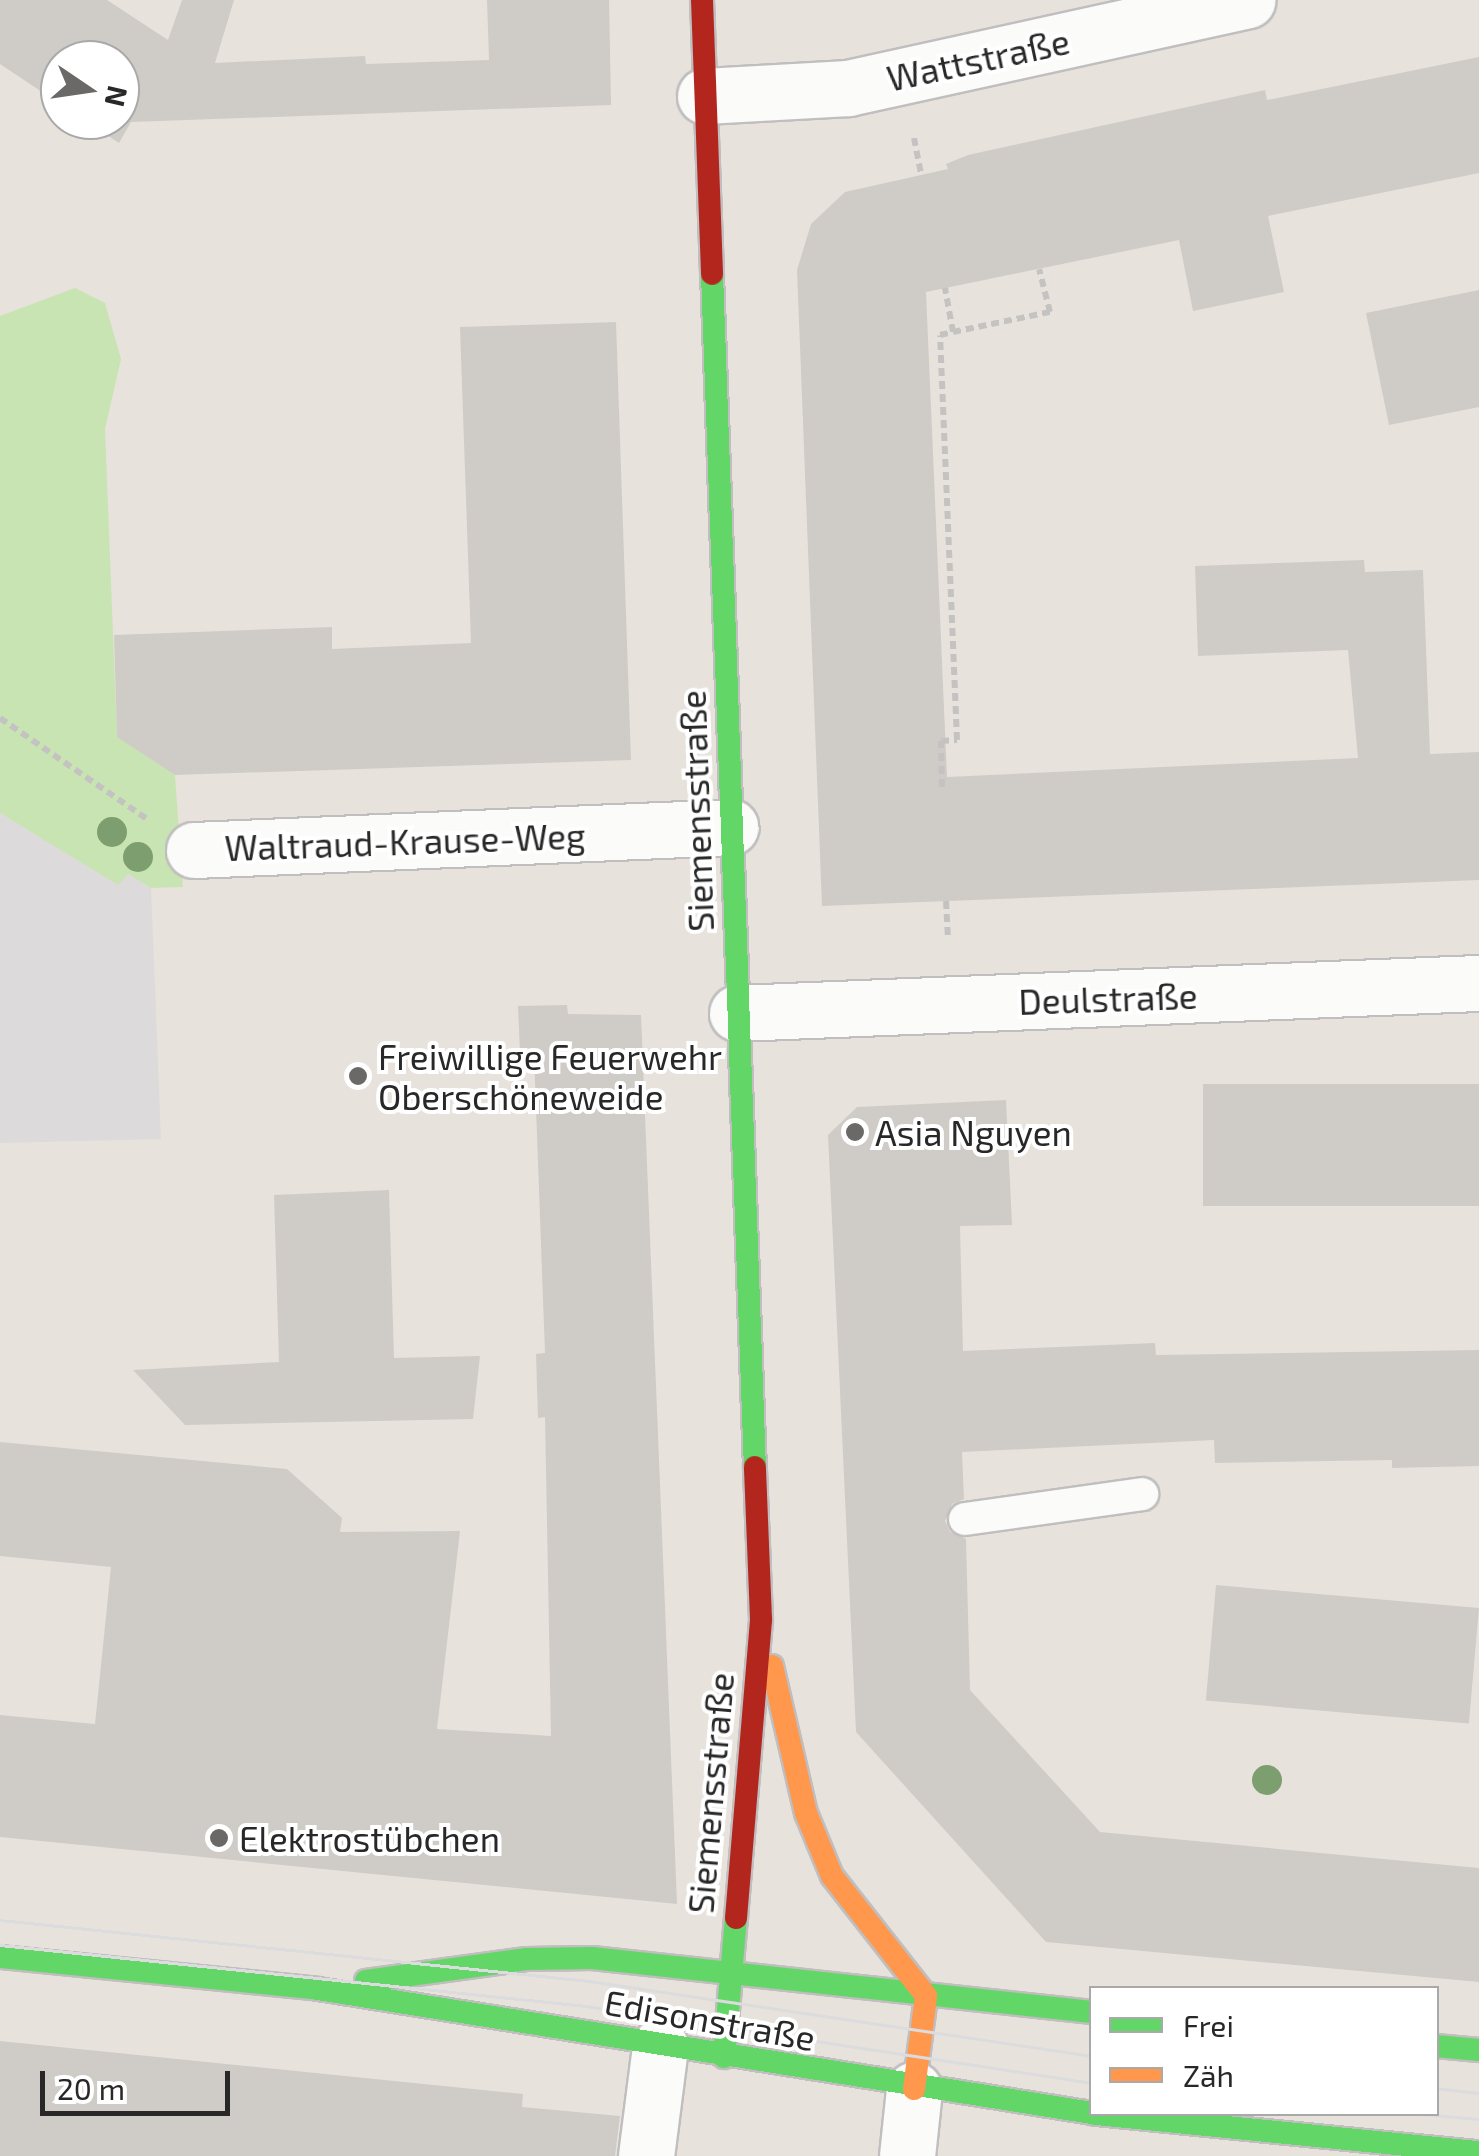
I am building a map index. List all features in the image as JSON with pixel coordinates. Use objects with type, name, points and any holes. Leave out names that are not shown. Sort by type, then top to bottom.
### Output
[{"type":"main road","name":"Siemensstraße","points":[[702,0],[761,1618],[724,2057]]},
{"type":"main road","name":"Siemensstraße","points":[[761,1618],[817,1843],[847,1900],[926,1996]]},
{"type":"main road","name":"Edisonstraße","points":[[0,1957],[681,2025],[724,2057],[1089,2112]]},
{"type":"main road","name":"Edisonstraße","points":[[318,1989],[562,1957],[1089,2012]]},
{"type":"main road","points":[[681,2025],[730,1974]]},
{"type":"main road","points":[[914,2088],[926,1996]]},
{"type":"main road","points":[[1439,2046],[1479,2050]]},
{"type":"main road","name":"Edisonstraße","points":[[1124,2116],[1479,2152]]},
{"type":"street","name":"Wattstraße","points":[[705,96],[848,88],[1247,0]]},
{"type":"street","name":"Waltraud-Krause-Weg","points":[[194,850],[732,827]]},
{"type":"street","name":"Deulstraße","points":[[738,1013],[1479,983]]},
{"type":"street","points":[[646,2156],[681,2025]]},
{"type":"street","points":[[907,2156],[914,2088]]},
{"type":"lane","points":[[964,1519],[1142,1494]]},
{"type":"path","points":[[914,138],[921,174]]},
{"type":"path","points":[[942,787],[940,742],[957,740],[940,335],[1050,312],[1038,270]]},
{"type":"path","points":[[945,288],[954,332]]},
{"type":"path","name":"Waltraud-Krause-Weg","points":[[0,718],[194,850]]},
{"type":"path","points":[[946,901],[948,937]]},
{"type":"shaded area","points":[[0,813],[118,884],[128,873],[151,888],[161,1139],[0,1143]]},
{"type":"green space","points":[[75,288],[105,303],[121,359],[105,429],[117,736],[175,775],[183,887],[151,888],[128,874],[118,885],[0,813],[0,316]]},
{"type":"building","points":[[0,0],[107,0],[168,40],[182,0],[234,0],[215,63],[365,56],[366,64],[489,60],[487,0],[609,0],[611,105],[140,122],[140,40],[40,40],[40,91],[0,64]]},
{"type":"building","points":[[1479,57],[1479,173],[1268,216],[1284,292],[1193,311],[1179,240],[926,292],[947,777],[1358,758],[1348,650],[1198,656],[1195,566],[1364,560],[1365,572],[1423,570],[1430,754],[1479,752],[1479,880],[822,906],[797,270],[811,224],[845,192],[948,169],[946,164],[968,155],[1265,90],[1267,100]]},
{"type":"building","points":[[1479,290],[1479,407],[1389,425],[1366,313]]},
{"type":"building","points":[[616,322],[631,760],[175,775],[117,737],[114,635],[332,627],[332,649],[471,643],[460,327]]},
{"type":"building","points":[[567,1005],[568,1014],[641,1015],[677,1904],[0,1837],[0,1715],[95,1724],[111,1567],[0,1556],[0,1442],[287,1469],[342,1518],[340,1532],[460,1531],[437,1729],[551,1736],[545,1417],[538,1418],[536,1354],[545,1353],[534,1054],[520,1053],[518,1006]]},
{"type":"building","points":[[1203,1084],[1479,1084],[1479,1206],[1203,1206]]},
{"type":"building","points":[[1006,1100],[1012,1225],[960,1226],[963,1351],[1155,1343],[1156,1355],[1479,1350],[1479,1466],[1392,1468],[1392,1460],[1215,1463],[1214,1440],[962,1452],[964,1499],[952,1504],[945,1521],[950,1532],[966,1539],[970,1690],[1100,1832],[1479,1868],[1479,1982],[1046,1942],[856,1732],[828,1135],[857,1107]]},
{"type":"building","points":[[389,1190],[394,1358],[480,1356],[473,1419],[185,1425],[133,1370],[279,1362],[274,1195]]},
{"type":"building","points":[[1216,1585],[1479,1608],[1469,1724],[1206,1701]]},
{"type":"building","points":[[0,2041],[523,2094],[522,2107],[620,2116],[615,2156],[0,2156]]},
{"type":"tram line","points":[[0,1920],[589,1981],[1089,2056]]},
{"type":"tram line","points":[[0,1945],[586,2006],[1089,2083]]},
{"type":"tram line","points":[[1439,2088],[1479,2093]]},
{"type":"tram line","points":[[1439,2116],[1479,2119]]},
{"type":"traffic: fast","points":[[712,274],[755,1467]]},
{"type":"traffic: fast","points":[[724,2057],[736,1918]]},
{"type":"traffic: fast","points":[[0,1957],[318,1989],[1089,2113]]},
{"type":"traffic: fast","points":[[366,1981],[527,1959],[592,1958],[1089,2012]]},
{"type":"traffic: fast","points":[[1439,2046],[1479,2050]]},
{"type":"traffic: fast","points":[[1116,2116],[1479,2152]]},
{"type":"traffic: slow","points":[[772,1666],[806,1813],[832,1876],[926,1996]]},
{"type":"traffic: slow","points":[[914,2089],[926,1996]]},
{"type":"traffic: jam","points":[[702,0],[712,274]]},
{"type":"traffic: jam","points":[[736,1918],[761,1619],[755,1467]]},
{"type":"place","name":"Freiwillige Feuerwehr Oberschöneweide","points":[[358,1076]]},
{"type":"place","name":"Asia Nguyen","points":[[855,1132]]},
{"type":"place","name":"Elektrostübchen","points":[[219,1838]]}]
